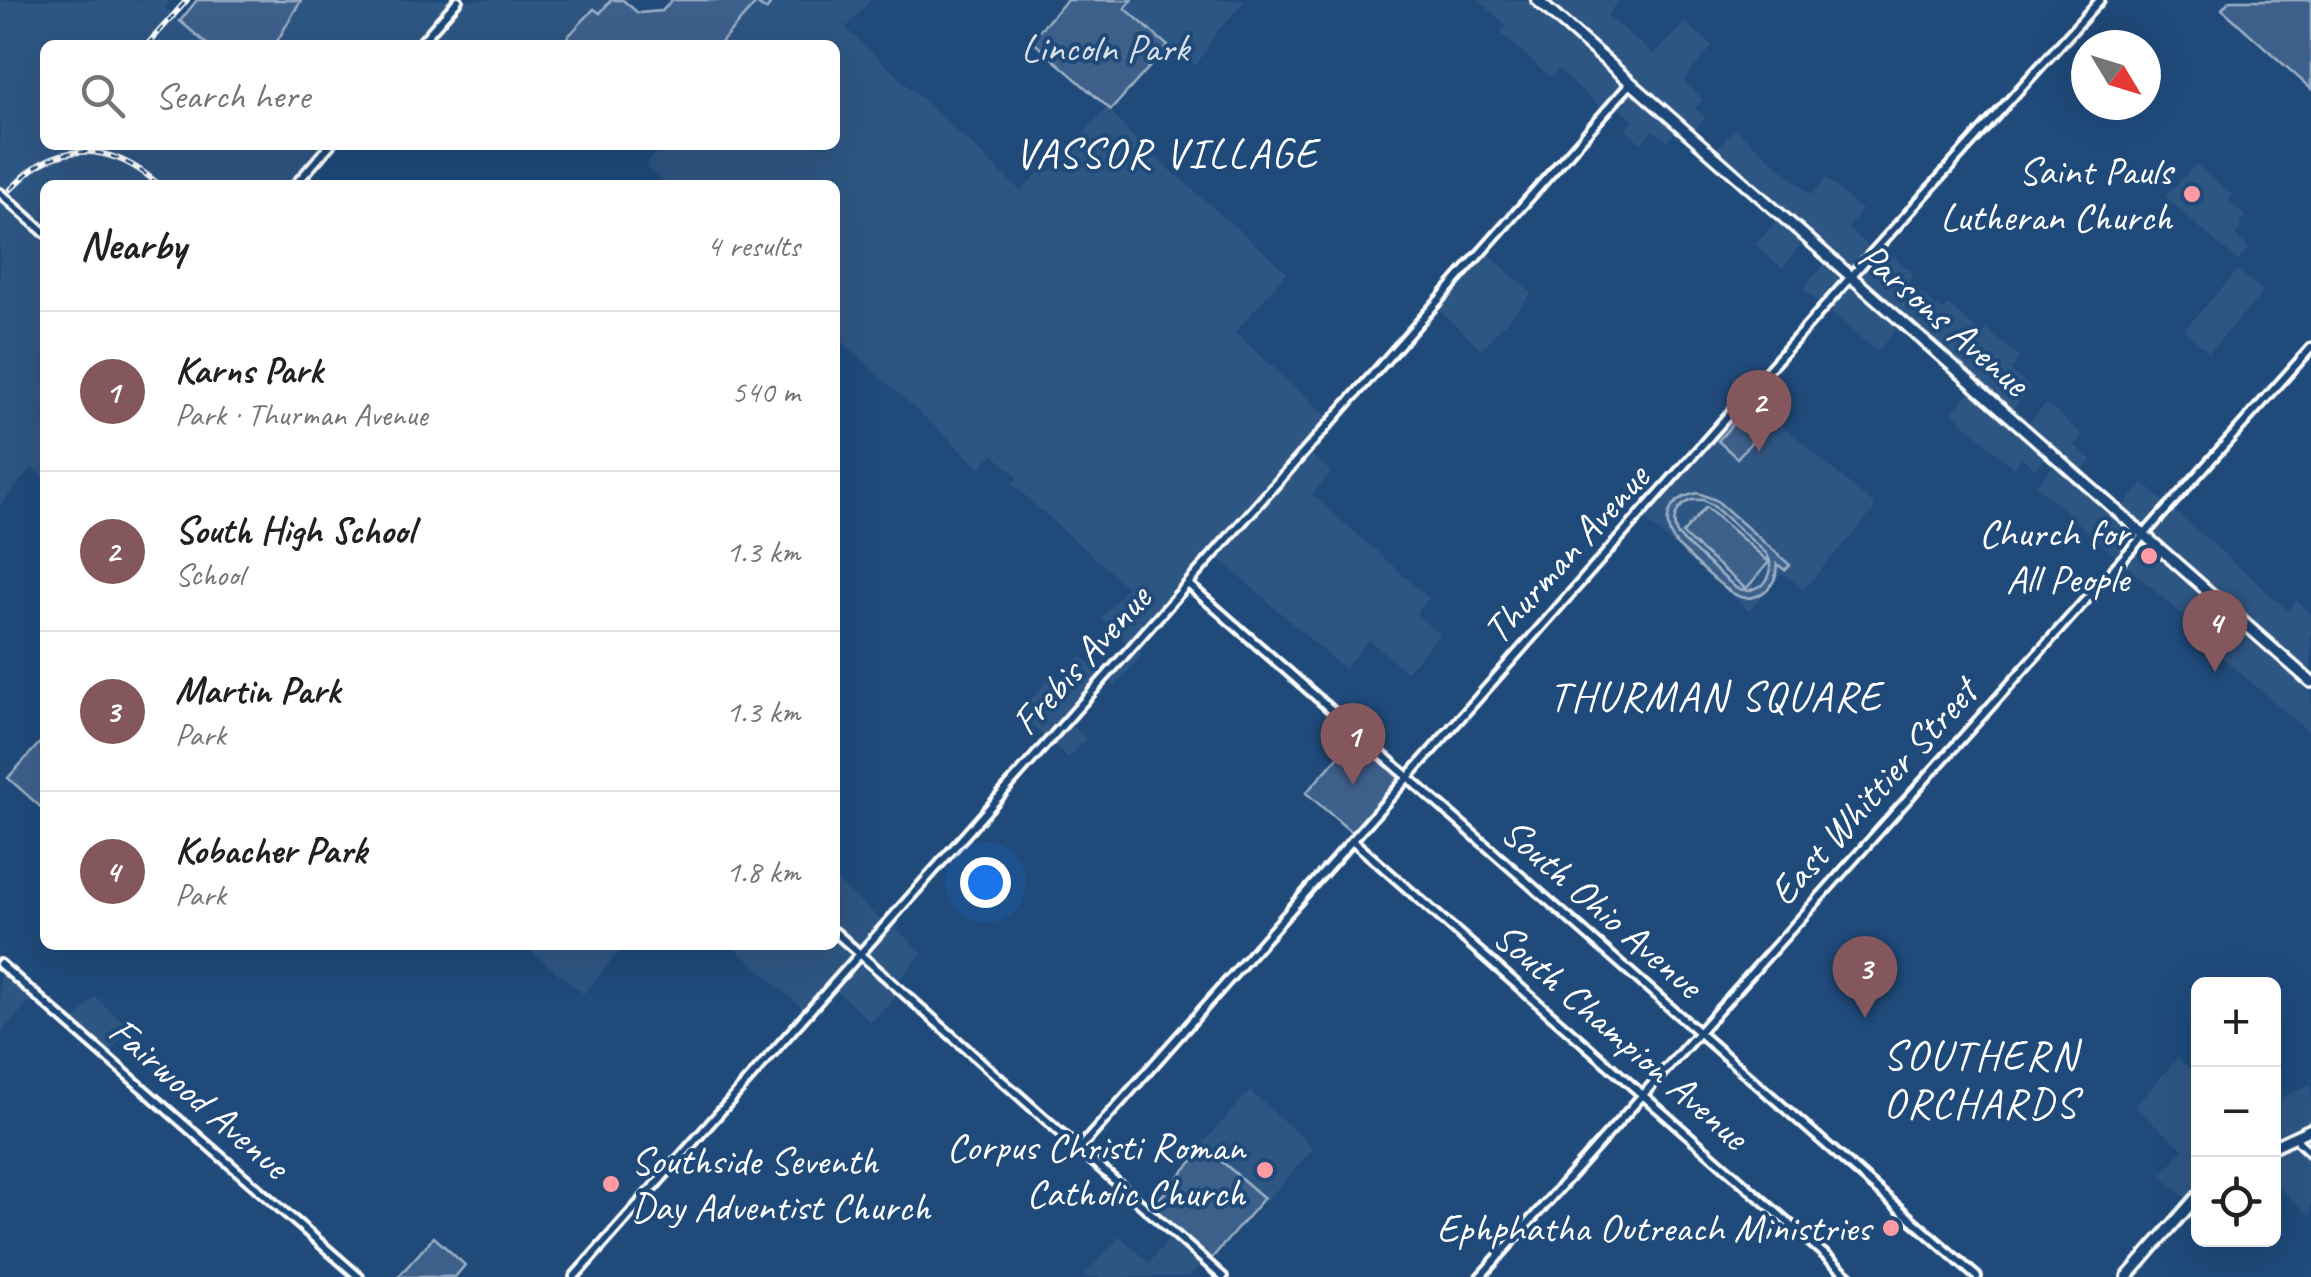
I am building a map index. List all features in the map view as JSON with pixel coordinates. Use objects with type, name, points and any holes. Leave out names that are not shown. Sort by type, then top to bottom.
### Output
[{"type":"main road","name":"Parsons Avenue","points":[[1536,0],[2311,682]]},
{"type":"main road","points":[[2281,1142],[2311,1129]]},
{"type":"main road","points":[[2127,1277],[2191,1204]]},
{"type":"street","points":[[422,40],[458,0]]},
{"type":"street","name":"Thurman Avenue","points":[[1079,1150],[2100,0]]},
{"type":"street","name":"Frebis Avenue","points":[[574,1277],[1631,82]]},
{"type":"street","points":[[299,180],[326,150]]},
{"type":"street","points":[[0,193],[40,229]]},
{"type":"street","name":"East Whittier Street","points":[[1480,1277],[2311,348]]},
{"type":"street","name":"South Ohio Avenue","points":[[1188,584],[1977,1277]]},
{"type":"street","name":"South Champion Avenue","points":[[1352,840],[1850,1277]]},
{"type":"street","points":[[840,936],[1223,1277]]},
{"type":"street","name":"Fairwood Avenue","points":[[0,964],[360,1277]]},
{"type":"street","points":[[2296,1135],[2311,1153]]},
{"type":"shaded area","points":[[0,0],[170,0],[165,7],[202,40],[40,40],[40,150],[326,150],[298,180],[40,180],[40,475],[32,468],[0,505]]},
{"type":"shaded area","points":[[301,0],[611,0],[599,14],[593,10],[565,40],[278,40]]},
{"type":"shaded area","points":[[774,0],[870,0],[846,28],[1021,191],[1044,167],[1050,171],[1107,107],[1135,139],[1287,272],[1235,333],[1332,420],[1307,450],[1331,472],[1312,494],[1429,598],[1416,613],[1439,635],[1406,672],[1369,640],[1344,669],[1215,555],[1134,647],[1142,655],[1115,686],[1106,678],[1068,722],[1086,738],[1068,758],[1019,713],[1051,676],[1058,682],[1081,656],[1105,676],[1131,646],[1101,619],[1127,587],[1012,484],[1018,477],[993,454],[980,468],[840,340],[840,180],[661,180],[645,166],[658,150],[840,150],[840,40],[723,40],[756,3],[766,10]]},
{"type":"shaded area","points":[[1132,0],[1246,0],[1217,32],[1196,66],[1125,8]]},
{"type":"shaded area","points":[[1479,0],[1619,0],[1607,15],[1654,55],[1685,22],[1713,46],[1683,81],[1703,99],[1695,108],[1706,117],[1691,135],[1680,126],[1667,141],[1653,130],[1641,143],[1626,130],[1633,120],[1614,104],[1606,112],[1558,70],[1551,78],[1500,32],[1506,25]]},
{"type":"shaded area","points":[[1735,128],[1811,195],[1826,178],[1862,211],[1848,228],[1874,251],[1880,244],[1914,274],[1908,282],[1942,311],[1948,305],[1982,334],[1987,329],[2020,358],[2010,370],[2031,388],[2008,414],[2024,428],[2047,403],[2082,435],[2074,445],[2092,460],[2078,475],[2118,512],[2143,483],[2288,610],[2297,601],[2311,614],[2311,734],[2216,652],[2217,645],[2036,486],[2058,460],[2050,452],[2035,469],[2022,457],[2013,468],[1952,412],[1974,386],[1902,323],[1877,352],[1803,289],[1829,259],[1806,238],[1782,268],[1755,245],[1781,216],[1712,154]]},
{"type":"shaded area","points":[[2196,164],[2233,196],[2229,201],[2245,216],[2235,236],[2249,248],[2238,262],[2165,197]]},
{"type":"shaded area","points":[[1484,250],[1532,293],[1482,349],[1434,306]]},
{"type":"shaded area","points":[[2238,270],[2263,292],[2209,353],[2184,330]]},
{"type":"shaded area","points":[[1752,399],[1874,505],[1874,510],[1803,590],[1783,573],[1749,611],[1646,518]]},
{"type":"shaded area","points":[[840,883],[923,953],[895,984],[902,991],[871,1022],[833,988],[809,1014],[737,950],[840,950]]},
{"type":"shaded area","points":[[530,950],[621,950],[583,994]]},
{"type":"shaded area","points":[[0,963],[43,1001],[38,1007],[33,1001],[28,1003],[0,1034]]},
{"type":"shaded area","points":[[95,997],[130,1028],[106,1056],[70,1025]]},
{"type":"shaded area","points":[[2178,1058],[2191,1070],[2188,1200],[2161,1176],[2183,1149],[2134,1107]]},
{"type":"shaded area","points":[[2311,1084],[2311,1216],[2281,1189],[2281,1098]]},
{"type":"shaded area","points":[[1250,1091],[1314,1148],[1267,1201],[1202,1144]]},
{"type":"shaded area","points":[[1120,1236],[1149,1263],[1169,1239],[1200,1265],[1189,1277],[1083,1277]]},
{"type":"green space","points":[[197,0],[301,0],[278,40],[202,40],[180,21]]},
{"type":"green space","points":[[611,0],[623,0],[638,13],[662,11],[672,0],[774,0],[766,10],[756,3],[723,40],[565,40],[594,9],[600,13]]},
{"type":"green space","name":"Lincoln Park","points":[[1067,0],[1132,0],[1125,8],[1168,46],[1111,110],[1031,40]]},
{"type":"green space","points":[[2230,0],[2311,0],[2311,89],[2222,9]]},
{"type":"green space","points":[[1753,401],[1773,418],[1737,458],[1718,441]]},
{"type":"green space","points":[[1698,493],[1716,500],[1790,565],[1785,570],[1777,564],[1773,583],[1756,596],[1741,597],[1726,589],[1677,545],[1668,528],[1673,506]],"holes":[[[1692,500],[1703,500],[1766,553],[1770,569],[1763,585],[1748,591],[1736,588],[1678,536],[1678,510]]]},
{"type":"green space","points":[[1706,507],[1769,562],[1746,589],[1682,534]]},
{"type":"green space","points":[[1355,738],[1399,778],[1351,832],[1306,793]]},
{"type":"green space","points":[[40,743],[40,807],[8,778]]},
{"type":"green space","points":[[1205,1147],[1264,1198],[1211,1259],[1152,1207]]},
{"type":"green space","points":[[434,1237],[465,1265],[455,1277],[398,1277]]},
{"type":"railway","points":[[151,40],[187,0]]},
{"type":"railway","points":[[11,189],[42,163],[73,153],[89,152],[119,159],[153,180]]},
{"type":"place","name":"Saint Pauls Lutheran Church","points":[[2192,194]]},
{"type":"place","name":"South High School","points":[[1759,452]]},
{"type":"place","name":"Church for All People","points":[[2149,556]]},
{"type":"place","name":"Kobacher Park","points":[[2215,672]]},
{"type":"place","name":"Karns Park","points":[[1353,785]]},
{"type":"place","name":"Martin Park","points":[[1865,1018]]},
{"type":"place","name":"Corpus Christi Roman Catholic Church","points":[[1265,1170]]},
{"type":"place","name":"Southside Seventh Day Adventist Church","points":[[611,1184]]},
{"type":"place","name":"Ephphatha Outreach Ministries","points":[[1891,1228]]},
{"type":"district","name":"VASSOR VILLAGE","points":[[1167,153]]},
{"type":"district","name":"THURMAN SQUARE","points":[[1716,696]]},
{"type":"district","name":"SOUTHERN ORCHARDS","points":[[1981,1079]]}]
